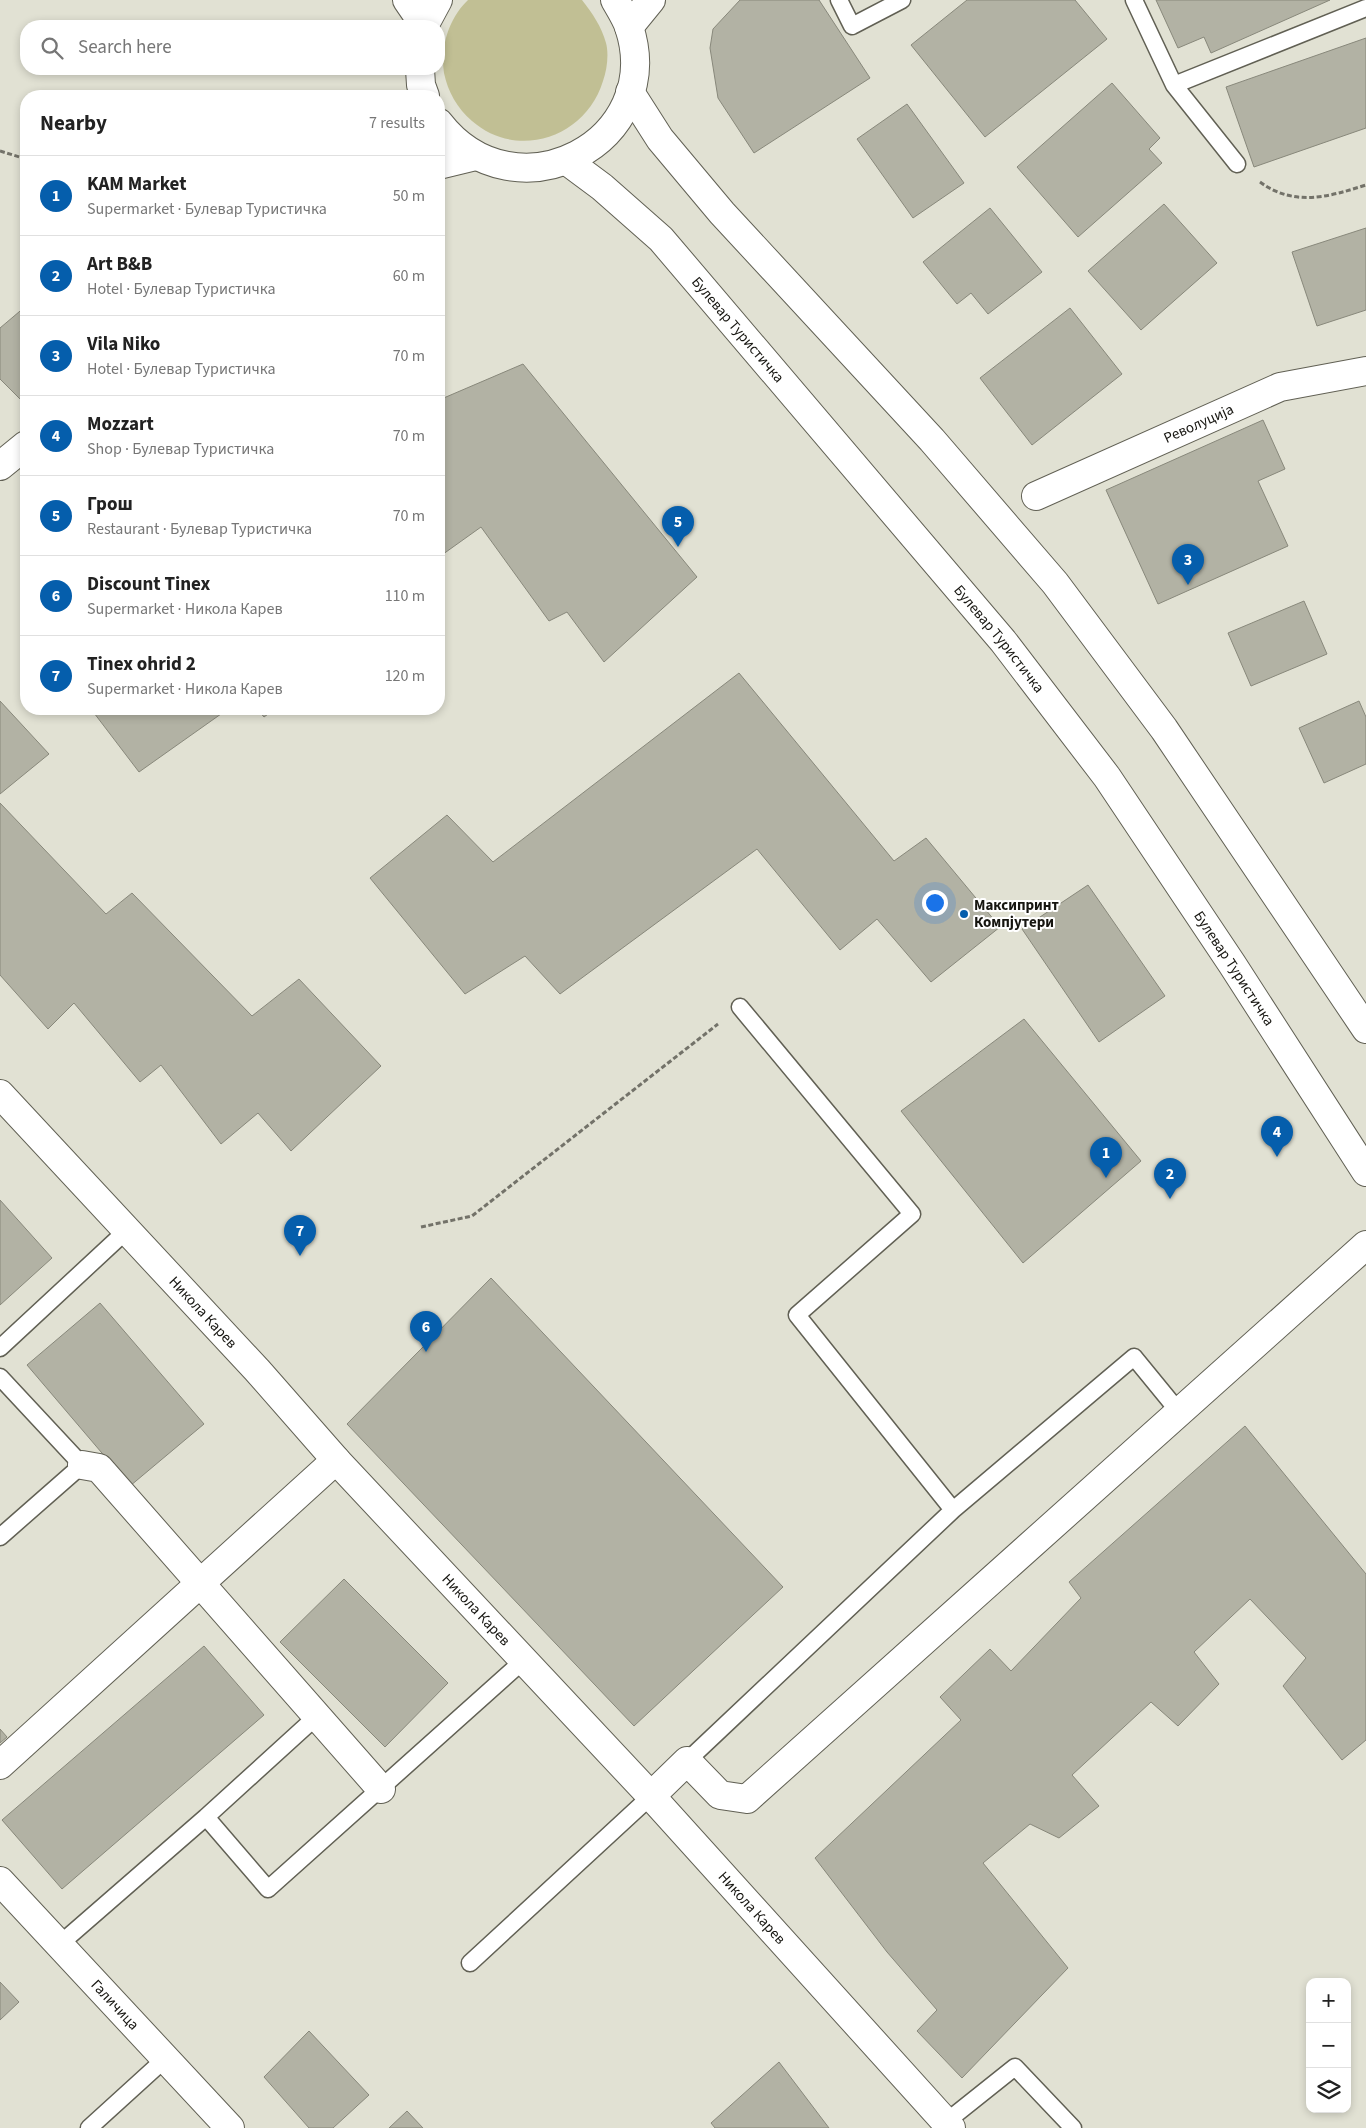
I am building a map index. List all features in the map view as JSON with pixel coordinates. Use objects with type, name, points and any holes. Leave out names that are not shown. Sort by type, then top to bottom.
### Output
[{"type":"street","points":[[407,0],[420,20]]},
{"type":"street","points":[[427,20],[438,0]]},
{"type":"street","points":[[445,130],[451,138],[476,156],[506,166],[536,169],[567,161],[594,145],[616,121],[630,92],[635,60],[629,27],[615,0]]},
{"type":"street","points":[[629,27],[652,0]]},
{"type":"street","points":[[630,92],[660,139],[722,213],[932,440],[1055,583],[1164,730],[1366,1028]]},
{"type":"street","points":[[445,164],[476,156]]},
{"type":"street","name":"Булевар Туристичка","points":[[567,161],[602,187],[661,239],[1003,641],[1107,777],[1232,964],[1366,1172]]},
{"type":"street","name":"Револуција","points":[[1036,496],[1280,387],[1366,371]]},
{"type":"street","points":[[0,466],[20,450]]},
{"type":"street","name":"Никола Карев","points":[[0,1094],[256,1370],[336,1460],[651,1796],[945,2126]]},
{"type":"street","points":[[651,1796],[687,1761],[720,1795],[747,1800],[1366,1245]]},
{"type":"street","points":[[0,1765],[336,1460]]},
{"type":"street","points":[[82,1465],[99,1468],[381,1789]]},
{"type":"street","name":"Галичица","points":[[0,1881],[230,2128]]},
{"type":"lane","points":[[839,0],[852,26],[902,0]]},
{"type":"lane","points":[[1134,0],[1174,85],[1236,164]]},
{"type":"lane","points":[[1174,85],[1366,8]]},
{"type":"lane","points":[[740,1007],[912,1214],[796,1315],[953,1510]]},
{"type":"lane","points":[[0,1348],[126,1231]]},
{"type":"lane","points":[[687,1761],[953,1510],[1134,1357],[1179,1412]]},
{"type":"lane","points":[[0,1377],[82,1465],[0,1537]]},
{"type":"lane","points":[[206,1817],[268,1889],[524,1660]]},
{"type":"lane","points":[[60,1944],[206,1817],[317,1716]]},
{"type":"lane","points":[[470,1963],[651,1796]]},
{"type":"lane","points":[[89,2128],[166,2058]]},
{"type":"lane","points":[[945,2126],[1015,2067],[1074,2128]]},
{"type":"path","points":[[0,151],[20,157]]},
{"type":"path","points":[[1236,164],[1272,191],[1300,199],[1337,194],[1366,185]]},
{"type":"path","points":[[421,1227],[472,1216],[740,1007]]},
{"type":"shaded area","points":[[468,0],[582,0],[602,31],[607,47],[607,57],[603,81],[594,100],[582,116],[566,129],[548,137],[529,141],[509,140],[490,133],[472,121],[458,105],[445,75],[447,34],[461,7]]},
{"type":"building","points":[[740,0],[819,0],[870,78],[754,153],[718,98],[710,48],[713,29]]},
{"type":"building","points":[[967,0],[1075,0],[1107,39],[985,137],[911,45]]},
{"type":"building","points":[[1156,0],[1330,0],[1211,53],[1204,37],[1178,48]]},
{"type":"building","points":[[1366,38],[1366,128],[1254,167],[1226,87]]},
{"type":"building","points":[[1112,83],[1160,138],[1149,149],[1162,163],[1078,237],[1017,167]]},
{"type":"building","points":[[907,104],[964,183],[913,218],[857,139]]},
{"type":"building","points":[[1164,204],[1217,263],[1141,330],[1088,271]]},
{"type":"building","points":[[990,208],[1042,272],[988,314],[971,293],[957,304],[923,262]]},
{"type":"building","points":[[1366,228],[1366,310],[1317,326],[1292,252]]},
{"type":"building","points":[[1070,308],[1122,374],[1032,445],[980,378]]},
{"type":"building","points":[[20,311],[20,399],[0,379],[0,328]]},
{"type":"building","points":[[523,364],[697,577],[604,662],[567,612],[549,621],[481,527],[445,553],[445,397]]},
{"type":"building","points":[[1263,420],[1285,469],[1258,481],[1288,546],[1158,604],[1106,490]]},
{"type":"building","points":[[1304,601],[1327,654],[1251,686],[1228,633]]},
{"type":"building","points":[[739,673],[894,861],[926,838],[1000,927],[931,982],[877,919],[840,950],[757,849],[560,994],[525,956],[465,994],[370,878],[447,815],[493,862]]},
{"type":"building","points":[[0,701],[49,754],[0,794]]},
{"type":"building","points":[[1359,701],[1366,717],[1366,764],[1324,783],[1299,728]]},
{"type":"building","points":[[96,715],[220,715],[139,772]]},
{"type":"building","points":[[0,803],[106,914],[132,893],[252,1016],[299,979],[381,1066],[291,1151],[258,1113],[221,1144],[161,1065],[140,1082],[74,1003],[48,1029],[0,975]]},
{"type":"building","points":[[1088,885],[1165,996],[1099,1042],[1022,929]]},
{"type":"building","points":[[1024,1019],[1141,1161],[1023,1263],[901,1111]]},
{"type":"building","points":[[0,1200],[52,1258],[0,1305]]},
{"type":"building","points":[[491,1278],[783,1587],[634,1726],[347,1424]]},
{"type":"building","points":[[100,1303],[204,1424],[130,1486],[27,1365]]},
{"type":"building","points":[[1245,1426],[1366,1574],[1366,1740],[1342,1760],[1283,1686],[1306,1658],[1250,1599],[1194,1652],[1219,1684],[1178,1726],[1151,1702],[1072,1775],[1099,1806],[1059,1838],[1030,1824],[983,1863],[1068,1968],[962,2078],[917,2031],[937,2010],[887,1952],[815,1858],[961,1720],[940,1697],[990,1649],[1011,1671],[1081,1598],[1069,1582]]},
{"type":"building","points":[[344,1579],[448,1683],[385,1747],[280,1642]]},
{"type":"building","points":[[204,1646],[264,1715],[62,1889],[2,1820]]},
{"type":"building","points":[[0,1729],[7,1737],[0,1743]]},
{"type":"building","points":[[0,1982],[19,2002],[0,2020]]},
{"type":"building","points":[[309,2031],[369,2095],[333,2128],[309,2128],[264,2077]]},
{"type":"building","points":[[779,2062],[829,2128],[715,2128],[711,2123]]},
{"type":"building","points":[[407,2111],[423,2128],[389,2128]]},
{"type":"place","name":"Грош","points":[[678,547]]},
{"type":"place","name":"Vila Niko","points":[[1188,585]]},
{"type":"place","name":"Максипринт Компјутери","points":[[964,914]]},
{"type":"place","name":"Mozzart","points":[[1277,1157]]},
{"type":"place","name":"KAM Market","points":[[1106,1178]]},
{"type":"place","name":"Art B&B","points":[[1170,1199]]},
{"type":"place","name":"Tinex ohrid 2","points":[[300,1256]]},
{"type":"place","name":"Discount Tinex","points":[[426,1352]]}]
